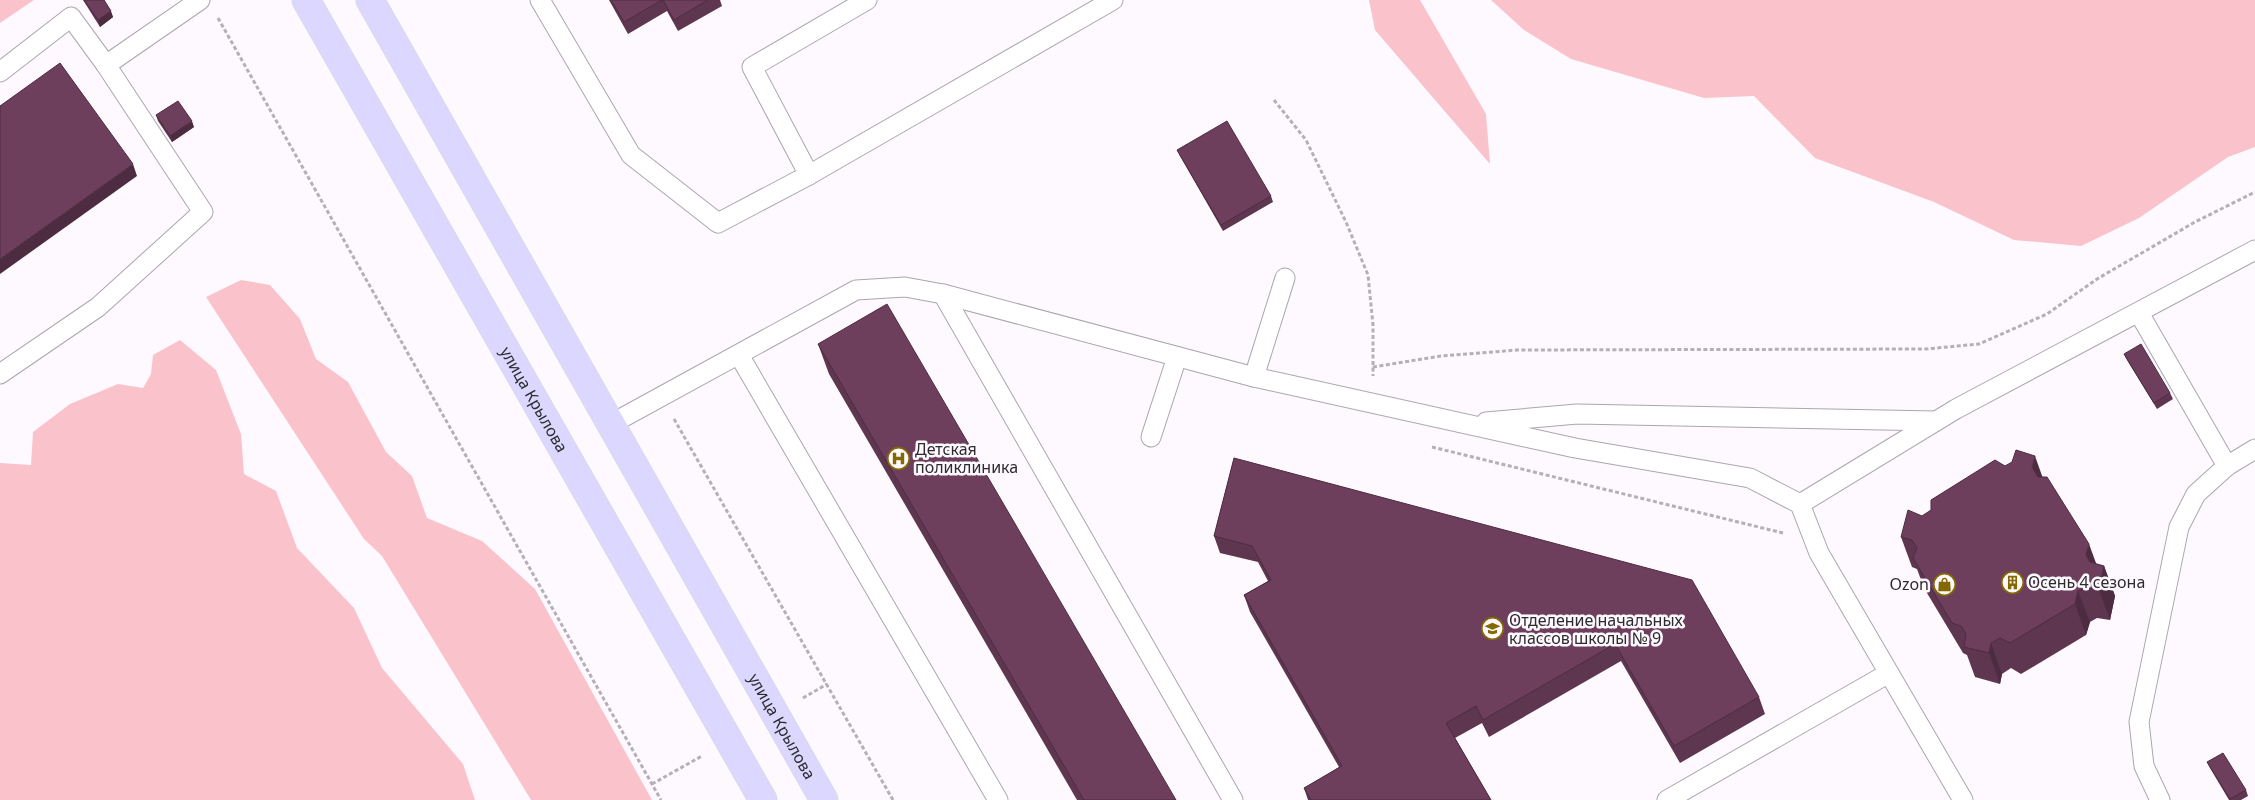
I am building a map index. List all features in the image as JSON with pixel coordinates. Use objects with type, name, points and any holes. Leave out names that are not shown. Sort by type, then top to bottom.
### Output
[{"type":"main road","name":"улица Крылова","points":[[306,0],[763,800]]},
{"type":"main road","name":"улица Крылова","points":[[370,0],[824,800]]},
{"type":"lane","points":[[106,65],[200,0]]},
{"type":"lane","points":[[540,0],[631,155],[718,223],[809,175],[1113,0]]},
{"type":"lane","points":[[809,175],[752,67],[867,0]]},
{"type":"lane","points":[[0,72],[71,18],[106,65],[203,212],[98,308],[0,374]]},
{"type":"lane","points":[[1800,504],[1936,421],[2255,250]]},
{"type":"lane","points":[[1254,377],[1285,278]]},
{"type":"lane","points":[[611,424],[856,290],[906,287],[944,294],[1254,377],[1575,448],[1750,478],[1800,504],[1819,553],[1963,800]]},
{"type":"lane","points":[[944,294],[1233,800]]},
{"type":"lane","points":[[2139,313],[2227,466]]},
{"type":"lane","points":[[740,355],[998,800]]},
{"type":"lane","points":[[1151,438],[1177,356]]},
{"type":"lane","points":[[1467,424],[1577,414],[1936,421]]},
{"type":"lane","points":[[2160,800],[2144,766],[2139,722],[2178,527],[2196,494],[2227,466],[2255,449]]},
{"type":"lane","points":[[1666,800],[1889,673]]},
{"type":"path","points":[[218,17],[661,800]]},
{"type":"path","points":[[1274,100],[1306,140],[1346,222],[1368,275],[1373,325],[1373,367],[1441,356],[1517,350],[1926,349],[1978,344],[2047,314],[2097,279],[2195,222],[2255,192]]},
{"type":"path","points":[[662,397],[893,800]]},
{"type":"path","points":[[1423,444],[1790,535]]},
{"type":"shaded area","points":[[0,0],[34,0],[0,23]]},
{"type":"shaded area","points":[[1369,0],[1420,0],[1486,114],[1490,164],[1375,30]]},
{"type":"shaded area","points":[[1491,0],[2255,0],[2255,147],[2228,157],[2139,218],[2081,246],[2014,240],[1934,202],[1815,158],[1754,96],[1704,98],[1571,59],[1524,30]]},
{"type":"shaded area","points":[[241,280],[270,285],[300,319],[316,359],[348,382],[386,452],[412,476],[427,518],[482,541],[535,589],[652,800],[531,800],[382,556],[364,539],[206,297]]},
{"type":"shaded area","points":[[180,340],[216,370],[241,434],[244,474],[276,491],[297,548],[354,608],[382,668],[463,764],[475,800],[0,800],[0,463],[31,465],[33,432],[70,404],[118,384],[143,388],[151,374],[153,355]]},
{"type":"building","points":[[84,0],[104,0],[111,11],[98,20]]},
{"type":"building","points":[[611,0],[662,0],[624,22]]},
{"type":"building","points":[[663,0],[708,0],[674,20]]},
{"type":"building","points":[[60,63],[133,164],[0,259],[0,106]]},
{"type":"building","points":[[178,101],[192,121],[170,136],[156,115]]},
{"type":"building","points":[[1227,121],[1271,196],[1221,225],[1177,150]]},
{"type":"building","points":[[887,304],[1176,800],[1084,800],[818,344]]},
{"type":"building","points":[[2141,344],[2170,393],[2154,403],[2124,354]]},
{"type":"building","name":"Осень 4 сезона","points":[[2016,450],[2035,456],[2032,467],[2038,477],[2047,477],[2089,544],[2086,555],[2090,562],[2104,566],[2099,590],[2086,588],[2078,591],[2075,604],[2010,643],[2000,638],[1991,643],[1989,653],[1964,647],[1966,634],[1961,626],[1952,623],[1913,558],[1917,548],[1912,540],[1901,537],[1908,510],[1922,516],[1931,510],[1931,500],[1995,460],[2005,466],[2012,462]]},
{"type":"building","points":[[1234,458],[1692,580],[1759,697],[1674,746],[1615,644],[1483,720],[1476,706],[1446,723],[1491,800],[1311,800],[1304,788],[1342,766],[1244,595],[1271,580],[1252,546],[1214,536]]},
{"type":"building","points":[[2223,753],[2246,790],[2230,799],[2207,762]]},
{"type":"place","name":"Детская поликлиника","points":[[899,458]]},
{"type":"place","name":"Осень 4 сезона","points":[[2012,582]]},
{"type":"place","name":"Ozon","points":[[1945,584]]},
{"type":"place","name":"Отделение начальных классов школы № 9","points":[[1493,629]]}]
